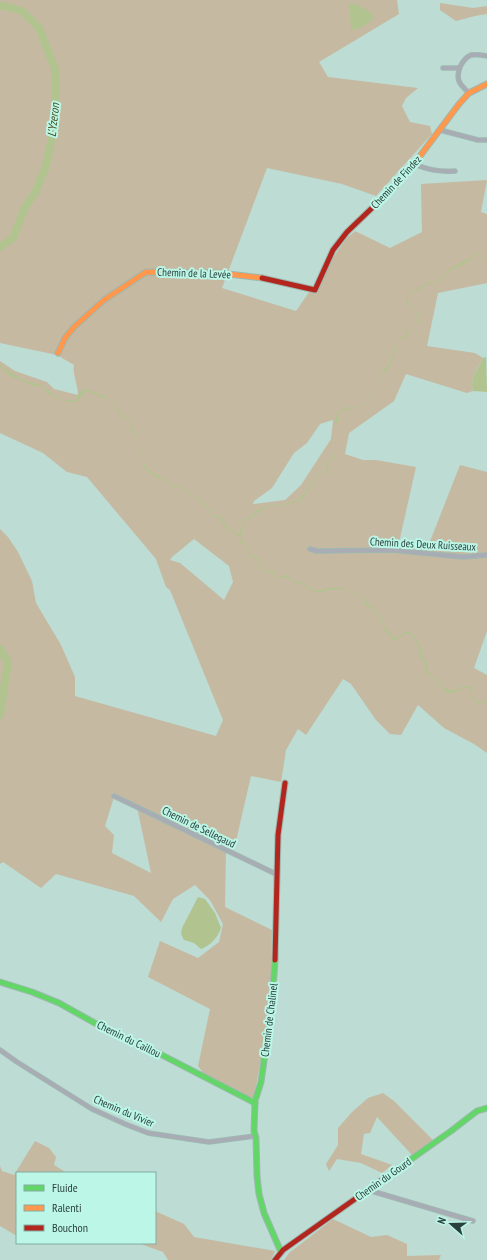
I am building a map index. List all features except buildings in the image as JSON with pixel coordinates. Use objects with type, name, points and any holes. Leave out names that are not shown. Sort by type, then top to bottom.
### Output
[{"type":"street","points":[[469,94],[459,81],[459,68],[466,58],[472,55],[479,54],[487,56]]},
{"type":"street","points":[[443,68],[459,68]]},
{"type":"street","name":"Chemin de Findez","points":[[315,290],[333,250],[347,232],[391,191],[414,164],[459,104],[469,94],[487,84]]},
{"type":"street","points":[[440,130],[478,140],[487,140]]},
{"type":"street","points":[[414,164],[426,169],[442,172],[455,171]]},
{"type":"street","name":"Chemin de la Levée","points":[[58,354],[65,338],[74,327],[104,300],[146,272],[220,273],[262,278],[315,290]]},
{"type":"street","name":"Chemin des Deux Ruisseaux","points":[[310,549],[317,551],[391,550],[462,557],[487,555]]},
{"type":"street","name":"Chemin de Chalinel","points":[[278,1256],[259,1194],[256,1176],[255,1104],[261,1082],[272,1004],[275,969],[276,874],[279,822],[285,783]]},
{"type":"street","name":"Chemin de Sellegaud","points":[[114,796],[276,874]]},
{"type":"street","name":"Chemin du Caillou","points":[[0,982],[32,992],[59,1003],[109,1031],[160,1054],[255,1104]]},
{"type":"street","name":"Chemin du Vivier","points":[[0,1050],[92,1109],[148,1133],[209,1142],[255,1136]]},
{"type":"street","name":"Chemin du Gourd","points":[[278,1256],[477,1111],[487,1108]]},
{"type":"street","points":[[368,1190],[473,1221]]},
{"type":"shaded area","points":[[0,0],[397,0],[399,14],[319,62],[328,77],[418,88],[406,98],[402,106],[410,122],[430,126],[432,134],[376,196],[342,184],[267,168],[222,288],[296,311],[346,239],[355,231],[390,248],[422,232],[421,184],[487,180],[481,212],[487,214],[487,283],[438,293],[427,346],[475,353],[483,358],[473,378],[473,391],[467,393],[406,374],[394,401],[349,433],[345,454],[363,460],[376,460],[416,467],[398,547],[427,549],[460,465],[487,472],[487,631],[474,668],[487,675],[487,753],[474,744],[444,728],[418,705],[401,735],[390,734],[376,720],[351,684],[343,679],[306,735],[298,729],[286,750],[281,782],[251,776],[233,854],[226,851],[225,907],[272,930],[271,991],[265,1037],[254,1097],[250,1097],[204,1074],[198,1066],[210,1009],[148,977],[160,941],[198,958],[219,942],[223,924],[210,900],[195,885],[173,899],[161,922],[134,896],[56,874],[41,888],[3,862],[0,864],[0,529],[8,537],[18,552],[32,581],[36,603],[61,645],[75,677],[75,696],[216,736],[223,720],[170,590],[166,587],[156,559],[87,477],[67,472],[43,453],[0,433],[0,361],[15,371],[47,382],[54,389],[78,395],[74,365],[57,355],[0,343]],"holes":[[[333,420],[331,439],[301,485],[285,500],[253,504],[254,501],[272,488],[294,453],[307,443],[320,424]],[[194,539],[229,566],[233,582],[224,600],[180,563],[170,560]],[[114,797],[137,807],[151,873],[112,853],[114,835],[105,826]]]},
{"type":"shaded area","points":[[349,3],[370,12],[374,16],[370,22],[357,29],[351,30]]},
{"type":"shaded area","points":[[440,3],[473,8],[487,6],[487,14],[456,21],[440,10]]},
{"type":"shaded area","points":[[477,254],[482,256],[487,261],[479,255],[474,256],[466,263],[445,273],[439,282],[433,284],[428,283],[408,297],[427,282],[437,282],[446,271]]},
{"type":"shaded area","points":[[408,297],[408,302],[417,310],[407,303],[406,300]]},
{"type":"shaded area","points":[[417,310],[420,314],[419,321],[412,325],[419,319]]},
{"type":"shaded area","points":[[408,323],[412,325],[408,324],[403,330],[408,331],[409,335],[397,342],[408,334],[407,332],[402,331]]},
{"type":"shaded area","points":[[397,342],[393,359],[386,372],[382,373],[380,376],[382,379],[379,376],[390,362]]},
{"type":"shaded area","points":[[486,357],[487,392],[473,391],[473,378],[483,358]]},
{"type":"shaded area","points":[[0,364],[20,378],[44,386],[57,398],[75,400],[80,392],[85,389],[105,396],[111,401],[122,414],[132,423],[133,431],[138,439],[138,446],[142,457],[138,449],[137,438],[131,431],[132,424],[119,413],[108,399],[86,391],[77,401],[63,401],[48,394],[43,386],[33,386],[10,376],[0,366]]},
{"type":"shaded area","points":[[359,406],[338,414],[339,420],[335,425],[330,450],[337,413],[350,407]]},
{"type":"shaded area","points":[[332,452],[334,461],[326,462],[329,468],[327,472],[326,473],[321,472],[319,474],[315,482],[300,501],[279,506],[270,505],[279,505],[297,501],[314,482],[319,473],[322,471],[326,472],[327,468],[325,461],[333,461]]},
{"type":"shaded area","points":[[143,460],[146,468],[165,479],[172,485],[179,486],[202,501],[214,516],[221,516],[226,526],[239,534],[247,517],[251,517],[256,511],[270,505],[258,512],[252,518],[248,518],[240,538],[252,555],[257,557],[266,570],[272,571],[278,578],[284,575],[288,576],[315,591],[324,590],[327,588],[343,588],[363,598],[366,603],[376,610],[385,627],[395,639],[406,632],[412,633],[420,644],[423,658],[427,662],[427,671],[438,680],[443,688],[454,691],[463,686],[470,686],[472,688],[471,694],[476,701],[481,702],[487,700],[482,703],[476,703],[471,696],[470,688],[463,687],[455,693],[450,693],[443,690],[437,681],[427,673],[425,662],[421,659],[418,644],[411,634],[404,634],[397,640],[394,640],[386,631],[375,611],[369,606],[365,605],[362,598],[343,589],[315,592],[287,577],[278,579],[272,573],[266,571],[256,558],[251,556],[245,546],[240,542],[239,536],[224,526],[221,518],[214,517],[200,501],[179,487],[173,487],[164,479],[156,477],[144,468]]},
{"type":"shaded area","points":[[198,897],[205,899],[215,913],[221,928],[213,941],[208,946],[201,949],[194,943],[184,940],[181,934],[182,928]]},
{"type":"shaded area","points":[[383,1093],[394,1101],[433,1140],[412,1155],[377,1117],[370,1133],[364,1134],[361,1154],[392,1165],[382,1173],[361,1163],[337,1159],[329,1171],[326,1164],[338,1145],[338,1128],[352,1112],[368,1098]]},
{"type":"shaded area","points":[[35,1141],[49,1148],[56,1157],[54,1165],[65,1172],[16,1172],[16,1235],[0,1226],[0,1166],[2,1171],[14,1175]]},
{"type":"shaded area","points":[[156,1211],[184,1224],[194,1237],[275,1251],[271,1260],[168,1260],[163,1252],[141,1244],[156,1244]]},
{"type":"shaded area","points":[[333,1219],[371,1237],[387,1235],[407,1244],[407,1256],[441,1255],[439,1260],[284,1260],[289,1253]]},
{"type":"waterway","name":"L'Yzeron","points":[[0,6],[22,11],[39,28],[55,69],[56,117],[46,166],[35,193],[25,207],[13,238],[0,247]]},
{"type":"waterway","name":"L'Yzeron","points":[[0,649],[8,662],[0,715]]},
{"type":"traffic: fast","points":[[275,960],[272,1004],[261,1082],[255,1101],[254,1131],[256,1138],[259,1194],[264,1213],[281,1252]]},
{"type":"traffic: fast","points":[[0,982],[32,992],[59,1003],[109,1031],[160,1054],[255,1103]]},
{"type":"traffic: fast","points":[[386,1177],[477,1111],[487,1108]]},
{"type":"traffic: slow","points":[[373,207],[391,191],[414,164],[469,93],[487,84]]},
{"type":"traffic: slow","points":[[58,353],[65,338],[74,327],[104,300],[146,272],[220,273],[262,278]]},
{"type":"traffic: jam","points":[[262,278],[315,290],[333,250],[347,232],[373,207]]},
{"type":"traffic: jam","points":[[275,960],[278,835],[285,783]]},
{"type":"traffic: jam","points":[[275,1260],[283,1250],[386,1177]]}]
